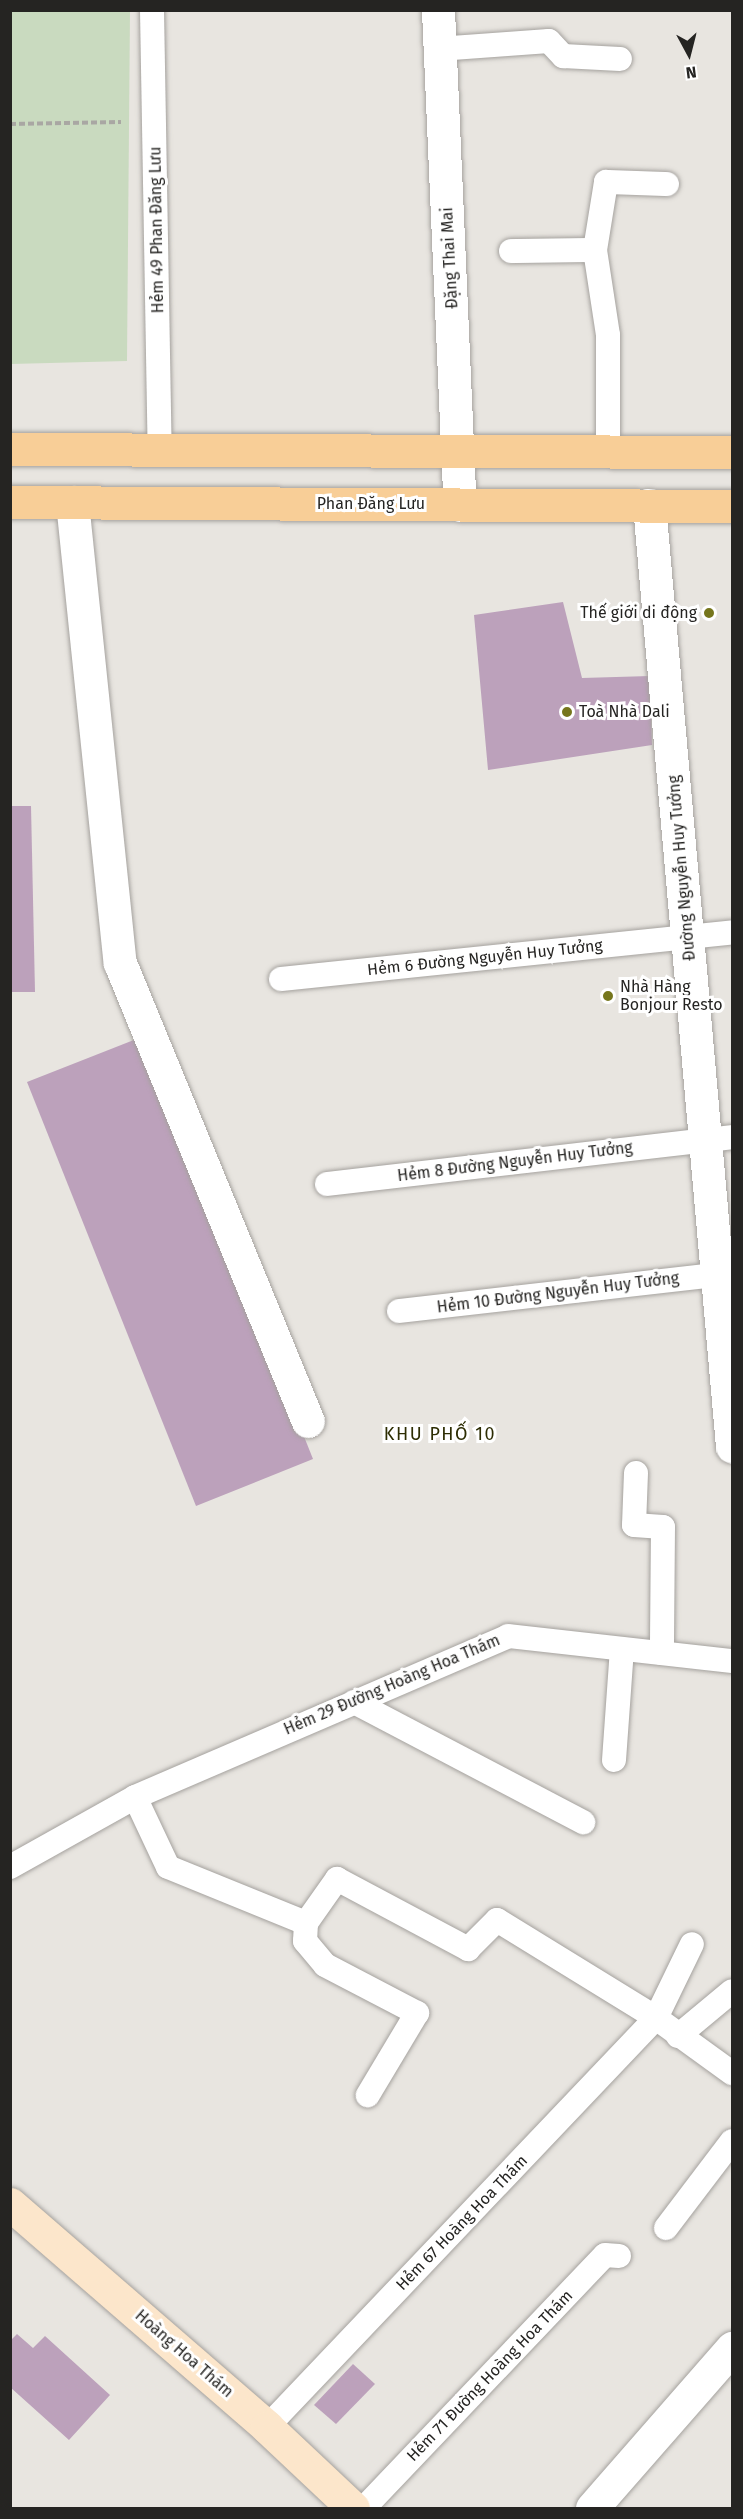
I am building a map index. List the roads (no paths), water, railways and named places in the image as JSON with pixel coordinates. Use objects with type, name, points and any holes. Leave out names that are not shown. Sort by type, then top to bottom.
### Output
[{"type":"main road","points":[[10,449],[460,449],[732,452]]},
{"type":"main road","name":"Phan Đăng Lưu","points":[[10,502],[732,506]]},
{"type":"street","name":"Đặng Thai Mai","points":[[438,10],[438,49],[460,449],[460,505]]},
{"type":"street","points":[[72,502],[120,963],[308,1421]]},
{"type":"street","name":"Đường Nguyễn Huy Tưởng","points":[[649,505],[689,938],[717,1139],[716,1275],[727,1324],[732,1446]]},
{"type":"street","name":"Hoàng Hoa Thám","points":[[10,2204],[267,2427],[353,2508]]},
{"type":"street","points":[[591,2508],[732,2348]]},
{"type":"lane","name":"Hẻm 49 Phan Đăng Lưu","points":[[152,10],[160,449]]},
{"type":"lane","points":[[438,49],[549,41],[563,56],[620,59]]},
{"type":"lane","points":[[608,450],[608,335],[596,250],[606,182],[667,184]]},
{"type":"lane","points":[[511,251],[596,250]]},
{"type":"lane","name":"Hẻm 6 Đường Nguyễn Huy Tưởng","points":[[281,979],[732,932]]},
{"type":"lane","name":"Hẻm 8 Đường Nguyễn Huy Tưởng","points":[[327,1184],[717,1139]]},
{"type":"lane","name":"Hẻm 10 Đường Nguyễn Huy Tưởng","points":[[399,1311],[716,1275]]},
{"type":"lane","points":[[636,1473],[634,1525],[663,1527],[662,1653]]},
{"type":"lane","name":"Hẻm 29 Đường Hoàng Hoa Thám","points":[[10,1867],[135,1797],[508,1636],[732,1661]]},
{"type":"lane","points":[[614,1760],[622,1649]]},
{"type":"lane","points":[[354,1701],[582,1822]]},
{"type":"lane","points":[[135,1797],[168,1867],[306,1923]]},
{"type":"lane","points":[[368,2094],[417,2013],[325,1965],[305,1941],[306,1923],[337,1879],[468,1949],[497,1920],[656,2018],[732,2073]]},
{"type":"lane","name":"Hẻm 67 Hoàng Hoa Thám","points":[[267,2427],[656,2018],[692,1944]]},
{"type":"lane","points":[[678,2036],[732,1991]]},
{"type":"lane","points":[[666,2229],[732,2141]]},
{"type":"lane","name":"Hẻm 71 Đường Hoàng Hoa Thám","points":[[364,2508],[605,2254],[619,2256]]},
{"type":"place","name":"Thế giới di động","points":[[709,613]]},
{"type":"place","name":"Toà Nhà Dali","points":[[567,712]]},
{"type":"place","name":"Nhà Hàng Bonjour Resto","points":[[608,996]]},
{"type":"district","name":"KHU PHỐ 10","points":[[440,1434]]}]
